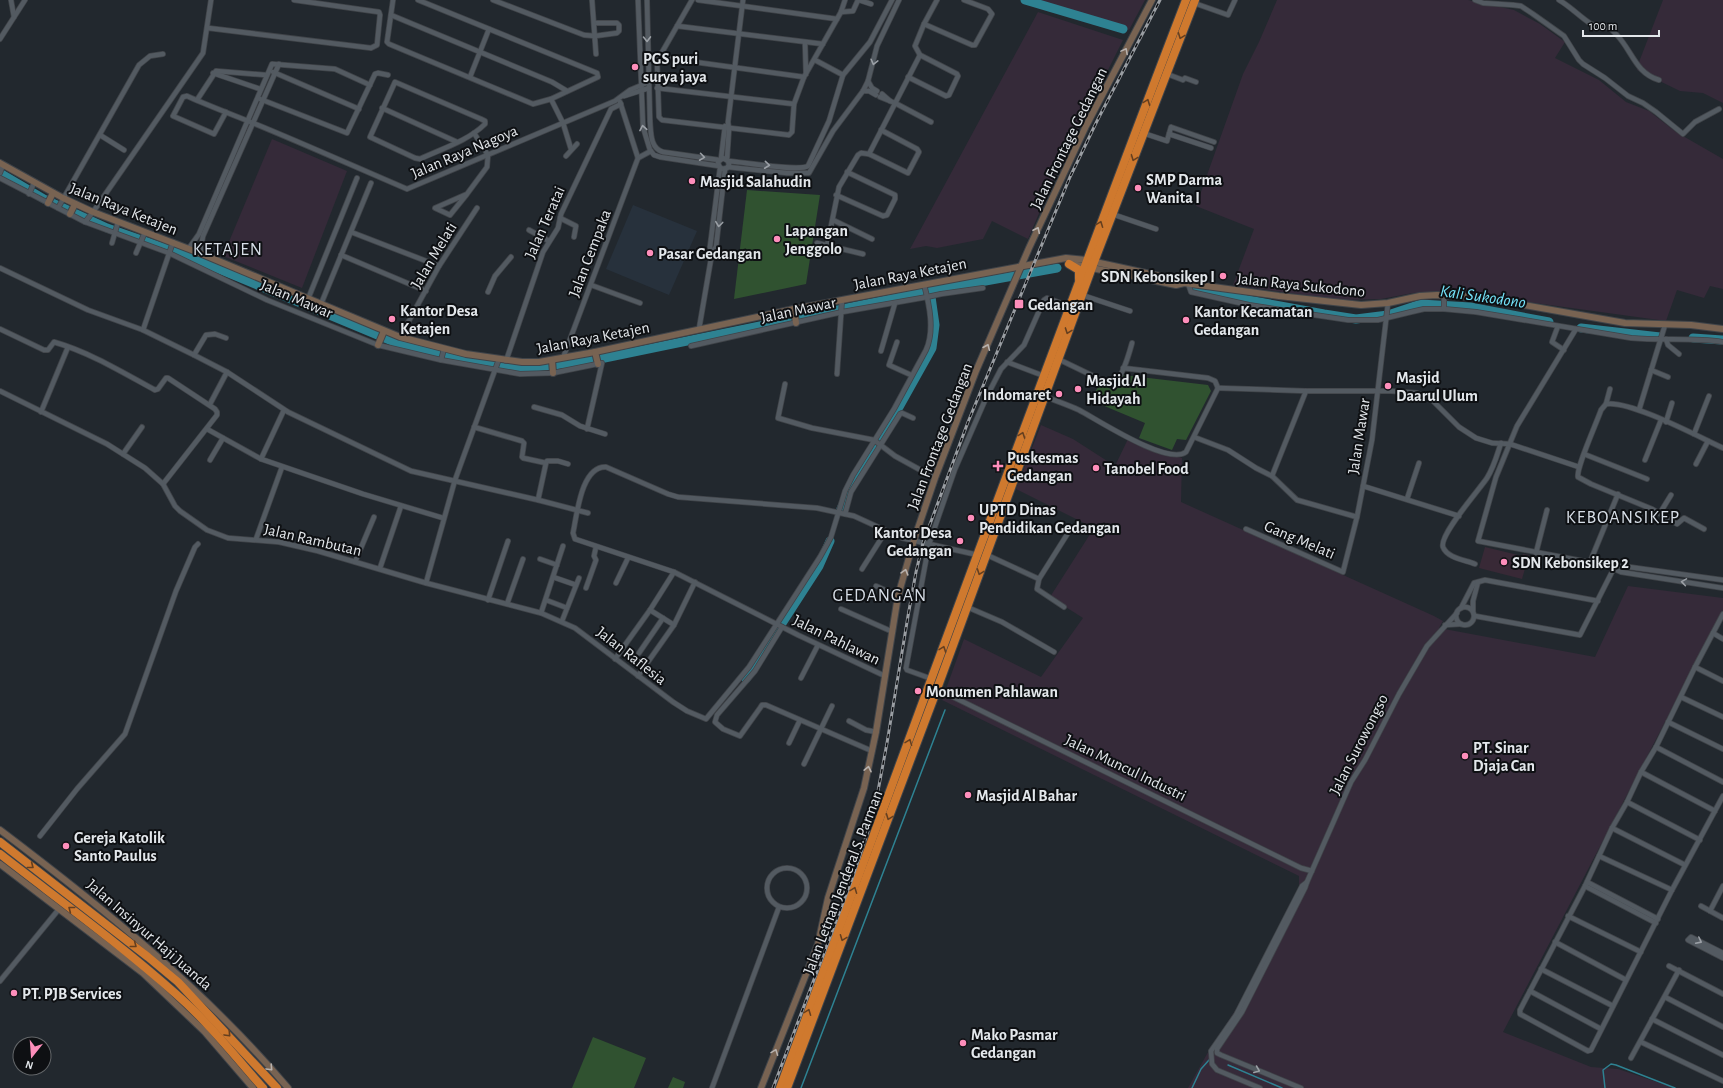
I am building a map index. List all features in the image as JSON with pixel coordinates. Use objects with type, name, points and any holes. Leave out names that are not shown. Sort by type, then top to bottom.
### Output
[{"type":"highway","points":[[933,684],[978,555],[1069,306],[1078,283],[1089,264],[1112,214],[1166,74],[1192,1]]},
{"type":"highway","points":[[933,684],[967,607],[1082,295],[1089,264],[1192,1]]},
{"type":"highway","points":[[1069,264],[1079,270],[1078,283]]},
{"type":"highway","name":"Jalan Letnan Jenderal S. Parman","points":[[780,1088],[933,684]]},
{"type":"highway","name":"Jalan Letnan Jenderal S. Parman","points":[[787,1088],[933,684]]},
{"type":"highway","name":"Jalan Insinyur Haji Juanda","points":[[0,842],[178,982],[277,1086]]},
{"type":"highway","name":"Jalan Insinyur Haji Juanda","points":[[0,854],[120,951],[176,994],[206,1023],[263,1088]]},
{"type":"street","points":[[11,0],[14,18]]},
{"type":"street","points":[[0,39],[25,0]]},
{"type":"street","points":[[85,221],[92,214],[204,53],[211,0]]},
{"type":"street","points":[[208,28],[371,48],[377,45],[379,12],[294,0]]},
{"type":"street","points":[[393,0],[388,44],[535,104],[551,99],[596,79],[598,76],[597,74],[418,0]]},
{"type":"street","points":[[493,0],[583,34],[595,36],[617,33],[619,25],[616,22],[594,23]]},
{"type":"street","points":[[592,0],[596,54]]},
{"type":"street","points":[[638,0],[643,131],[646,143],[651,151],[660,157],[723,167],[787,173],[809,173],[842,118],[863,91],[868,81],[877,46],[899,0]]},
{"type":"street","points":[[646,0],[651,133],[654,146],[661,152],[802,168],[808,166],[832,113],[843,75],[870,42],[891,2],[895,7]]},
{"type":"street","points":[[692,0],[658,57],[656,65],[657,88],[659,116],[661,119],[789,136],[792,132],[794,104],[805,76],[841,12],[845,0]]},
{"type":"street","points":[[698,0],[837,19]]},
{"type":"street","points":[[712,253],[710,247],[715,201],[723,167],[728,160],[728,122],[743,0]]},
{"type":"street","points":[[841,12],[853,11],[859,0],[871,4]]},
{"type":"street","points":[[908,77],[946,96],[949,95],[957,74],[920,55],[915,46],[924,24],[937,0]]},
{"type":"street","points":[[924,24],[975,45],[992,14],[988,10],[964,0]]},
{"type":"street","name":"Jalan Frontage Gedangan","points":[[761,1088],[818,944],[828,898],[864,788],[876,732],[898,596],[914,540],[935,478],[976,371],[1018,272],[1086,126],[1152,0]]},
{"type":"street","points":[[1192,1],[1228,15],[1235,0]]},
{"type":"street","points":[[1475,0],[1483,3],[1513,4],[1521,6],[1564,36],[1578,60],[1583,64],[1606,78],[1628,96],[1643,103],[1656,112],[1683,134],[1695,122],[1719,109]]},
{"type":"street","points":[[1559,0],[1568,5],[1592,24],[1609,27],[1620,38],[1641,71],[1651,78],[1659,80]]},
{"type":"street","points":[[391,15],[552,82],[567,91]]},
{"type":"street","points":[[677,26],[823,44]]},
{"type":"street","points":[[470,77],[489,29]]},
{"type":"street","points":[[805,42],[805,76]]},
{"type":"street","points":[[870,42],[877,46]]},
{"type":"street","points":[[60,204],[141,63],[150,56],[163,54]]},
{"type":"street","points":[[869,154],[920,55]]},
{"type":"street","points":[[658,57],[805,76]]},
{"type":"street","points":[[815,60],[843,75]]},
{"type":"street","points":[[250,122],[260,89],[272,64],[335,69],[370,85]]},
{"type":"street","points":[[188,248],[201,235],[250,122],[279,64]]},
{"type":"street","points":[[269,70],[359,109]]},
{"type":"street","points":[[226,112],[214,134],[173,116],[184,96],[197,100],[213,74],[219,71],[266,75]]},
{"type":"street","points":[[257,98],[347,133],[377,73],[388,75]]},
{"type":"street","points":[[213,74],[260,89]]},
{"type":"street","points":[[1166,74],[1183,80],[1185,78],[1196,82]]},
{"type":"street","points":[[868,81],[872,88],[879,94],[931,122]]},
{"type":"street","points":[[396,82],[484,120],[484,125],[474,133],[420,159],[370,136],[393,84],[396,82]]},
{"type":"street","name":"Jalan Raya Nagoya","points":[[197,100],[406,188],[411,188],[563,123],[623,96],[630,90],[649,85]]},
{"type":"street","points":[[657,88],[794,104]]},
{"type":"street","points":[[863,91],[879,94]]},
{"type":"street","points":[[551,99],[563,123],[571,149]]},
{"type":"street","name":"Jalan Teratai","points":[[506,361],[543,252],[558,228],[560,218],[611,109],[621,103],[638,158]]},
{"type":"street","points":[[382,108],[457,142]]},
{"type":"street","points":[[832,113],[842,118]]},
{"type":"street","points":[[700,329],[712,253],[716,247],[723,167],[720,159],[724,128],[728,122]]},
{"type":"street","points":[[1143,134],[1166,141],[1171,127],[1214,142]]},
{"type":"street","points":[[827,246],[836,195],[847,172],[861,152],[869,154],[907,173],[910,172],[919,150],[881,130]]},
{"type":"street","points":[[467,194],[436,208],[450,215],[467,194],[487,167],[488,155],[474,133]]},
{"type":"street","points":[[1169,134],[1211,148]]},
{"type":"street","points":[[100,135],[124,150]]},
{"type":"street","points":[[566,156],[576,144]]},
{"type":"street","points":[[638,158],[651,151]]},
{"type":"street","points":[[679,160],[680,154]]},
{"type":"street","name":"Jalan Cempaka","points":[[563,358],[638,158]]},
{"type":"street","points":[[787,167],[787,173]]},
{"type":"street","name":"Jalan Raya Ketajen","points":[[1,168],[32,189],[60,204],[92,214],[117,228],[145,233],[188,248],[383,332],[497,365],[506,361],[553,367],[563,358],[598,359],[700,329],[924,285],[1018,272],[1054,260],[1072,258],[1089,264]]},
{"type":"street","points":[[836,195],[883,216],[887,215],[890,210],[895,199],[894,195],[847,172]]},
{"type":"street","name":"Jalan Mawar","points":[[0,178],[32,189],[60,204],[73,209],[85,221],[117,228],[142,242],[170,252],[267,300],[378,344],[441,360],[497,365],[520,374],[598,359]]},
{"type":"street","points":[[308,299],[357,178]]},
{"type":"street","points":[[321,304],[371,183]]},
{"type":"street","points":[[715,201],[721,202]]},
{"type":"street","name":"Jalan Melati","points":[[400,338],[439,266],[477,208]]},
{"type":"street","points":[[1112,214],[1156,229]]},
{"type":"street","points":[[560,218],[576,226],[577,229],[574,237]]},
{"type":"street","points":[[832,220],[872,239]]},
{"type":"street","points":[[112,243],[117,228]]},
{"type":"street","points":[[529,230],[549,241]]},
{"type":"street","points":[[351,232],[439,266]]},
{"type":"street","points":[[136,253],[145,233]]},
{"type":"street","points":[[201,235],[202,254]]},
{"type":"street","points":[[143,330],[173,243]]},
{"type":"street","points":[[817,243],[863,254]]},
{"type":"street","points":[[341,255],[426,292]]},
{"type":"street","points":[[488,292],[495,276],[511,257]]},
{"type":"street","name":"Jalan Raya Ketajen","points":[[1054,260],[1069,264],[1089,264]]},
{"type":"street","name":"Jalan Raya Sukodono","points":[[1089,264],[1176,285],[1186,283],[1336,303],[1388,305],[1420,296],[1479,297],[1625,323],[1665,327],[1691,326],[1723,329]]},
{"type":"street","points":[[0,268],[88,310],[143,330],[194,355],[227,372],[284,410],[411,471],[455,480],[588,513]]},
{"type":"street","points":[[1186,283],[1191,292],[1242,303],[1348,320],[1378,320],[1424,309],[1444,308],[1631,338],[1704,339],[1723,342]]},
{"type":"street","points":[[591,285],[640,303]]},
{"type":"street","points":[[872,751],[764,705],[760,708],[740,736],[717,725],[715,722],[717,715],[752,669],[780,625],[828,544],[851,492],[911,375],[930,342],[931,324],[924,285]]},
{"type":"street","name":"Jalan Mawar","points":[[691,346],[842,311],[895,303],[926,296],[983,288]]},
{"type":"street","points":[[1082,295],[1130,311]]},
{"type":"street","points":[[1444,296],[1444,308]]},
{"type":"street","points":[[929,544],[964,446],[986,398],[1002,369],[1024,345],[1045,299],[1069,306]]},
{"type":"street","points":[[837,374],[842,301]]},
{"type":"street","points":[[881,351],[895,303]]},
{"type":"street","name":"Jalan Mawar","points":[[1344,572],[1357,518],[1379,390],[1388,305]]},
{"type":"street","points":[[794,310],[796,322]]},
{"type":"street","points":[[1558,326],[1552,342],[1564,350]]},
{"type":"street","points":[[1638,410],[1663,339],[1665,327]]},
{"type":"street","points":[[0,329],[44,350],[48,350],[54,342],[68,347],[89,356],[155,390],[158,389],[166,378],[168,378],[210,404],[217,414],[164,484]]},
{"type":"street","points":[[1475,564],[1447,553],[1442,545],[1444,537],[1487,478],[1576,329]]},
{"type":"street","points":[[378,344],[383,332]]},
{"type":"street","points":[[194,355],[206,335],[215,334],[226,338]]},
{"type":"street","points":[[1663,339],[1679,354]]},
{"type":"street","points":[[897,342],[889,365],[911,375]]},
{"type":"street","points":[[1058,359],[1112,385],[1116,383],[1132,343]]},
{"type":"street","points":[[42,412],[68,347]]},
{"type":"street","points":[[441,360],[443,350]]},
{"type":"street","points":[[588,429],[598,359]]},
{"type":"street","points":[[1007,362],[1044,376]]},
{"type":"street","points":[[426,583],[443,518],[455,480],[497,365]]},
{"type":"street","points":[[1044,396],[1086,414],[1141,444],[1164,452],[1179,455],[1186,452],[1218,388],[1215,381],[1208,378],[1123,368]]},
{"type":"street","points":[[1651,370],[1668,377]]},
{"type":"street","points":[[210,404],[227,372]]},
{"type":"street","points":[[785,384],[778,418],[812,428],[877,443],[895,456],[935,478]]},
{"type":"street","points":[[1218,388],[1306,391],[1379,390],[1399,391],[1424,395],[1431,399],[1467,433],[1485,441],[1507,444],[1580,467]]},
{"type":"street","points":[[1610,389],[1606,404],[1601,410],[1584,454],[1578,475],[1583,480],[1660,513],[1677,524],[1684,518],[1704,529]]},
{"type":"street","name":"Jalan Rambutan","points":[[0,391],[91,436],[154,474],[164,484],[177,509],[198,524],[213,532],[228,538],[256,539],[297,546],[380,568],[426,583]]},
{"type":"street","points":[[1272,476],[1306,391]]},
{"type":"street","points":[[1694,434],[1709,396]]},
{"type":"street","points":[[1645,460],[1672,403]]},
{"type":"street","points":[[1606,404],[1614,404],[1638,410],[1723,448]]},
{"type":"street","points":[[534,407],[562,415],[577,425],[606,434]]},
{"type":"street","points":[[261,459],[284,410]]},
{"type":"street","points":[[841,513],[851,480],[877,443],[900,414],[913,418]]},
{"type":"street","points":[[123,454],[142,426]]},
{"type":"street","points":[[474,428],[522,441],[524,443],[522,458],[546,463],[549,461],[568,464]]},
{"type":"street","points":[[206,429],[261,459],[282,467],[401,506],[443,518]]},
{"type":"street","points":[[1194,437],[1228,450],[1256,468],[1272,476],[1297,500],[1357,518]]},
{"type":"street","points":[[210,460],[223,438]]},
{"type":"street","points":[[1696,464],[1708,441]]},
{"type":"street","points":[[1507,444],[1478,541],[1615,567],[1723,580]]},
{"type":"street","points":[[1584,454],[1647,479]]},
{"type":"street","points":[[538,500],[546,463]]},
{"type":"street","points":[[1407,499],[1419,463]]},
{"type":"street","points":[[256,539],[282,467]]},
{"type":"street","points":[[578,510],[583,489],[590,475],[597,468],[603,467],[678,497],[817,508],[841,513],[870,522],[894,535],[978,555]]},
{"type":"street","points":[[1363,486],[1459,516]]},
{"type":"street","points":[[1590,562],[1618,494]]},
{"type":"street","points":[[1660,513],[1671,495]]},
{"type":"street","points":[[380,568],[401,506]]},
{"type":"street","name":"Jalan Pahlawan","points":[[578,510],[574,538],[628,558],[674,572],[885,676]]},
{"type":"street","points":[[1536,553],[1547,510]]},
{"type":"street","points":[[355,562],[374,518]]},
{"type":"street","name":"Gang Melati","points":[[1246,529],[1344,572]]},
{"type":"street","points":[[862,569],[886,531]]},
{"type":"street","points":[[1064,607],[1037,589],[1039,579],[1068,533]]},
{"type":"street","points":[[488,600],[508,541]]},
{"type":"street","points":[[40,836],[77,789],[125,734],[176,591],[195,547],[198,544]]},
{"type":"street","name":"Jalan Muncul Industri","points":[[929,544],[906,668],[907,670],[1301,868],[1312,871]]},
{"type":"street","points":[[541,613],[563,546]]},
{"type":"street","points":[[586,588],[596,560],[594,556],[596,547]]},
{"type":"street","points":[[986,554],[1039,579]]},
{"type":"street","points":[[507,604],[523,558]]},
{"type":"street","points":[[616,583],[628,558]]},
{"type":"street","points":[[540,559],[557,565]]},
{"type":"street","points":[[1615,567],[1620,572],[1723,588]]},
{"type":"street","points":[[1461,608],[1465,607],[1474,614],[1578,636],[1582,633],[1615,567]]},
{"type":"street","points":[[615,659],[650,610],[674,572]]},
{"type":"street","points":[[553,577],[576,586]]},
{"type":"street","points":[[562,621],[579,578]]},
{"type":"street","points":[[1461,624],[1456,617],[1457,613],[1474,583],[1478,582],[1488,581],[1598,600]]},
{"type":"street","points":[[638,676],[674,625],[695,582]]},
{"type":"street","points":[[1445,626],[1461,624],[1466,625],[1474,621],[1473,601],[1478,582]]},
{"type":"street","name":"Jalan Raflesia","points":[[426,583],[541,613],[562,621],[575,628],[682,708],[706,719],[752,669],[780,625]]},
{"type":"street","points":[[876,586],[898,596]]},
{"type":"street","points":[[546,600],[567,608]]},
{"type":"street","points":[[967,607],[1002,622],[1054,652]]},
{"type":"street","points":[[841,609],[893,632]]},
{"type":"street","points":[[650,610],[674,625]]},
{"type":"street","name":"Jalan Surowongso","points":[[1301,1088],[1221,1055],[1218,1053],[1219,1044],[1242,1012],[1305,888],[1351,782],[1365,760],[1399,694],[1427,646],[1457,613]]},
{"type":"street","points":[[1723,614],[1722,620],[1713,633],[1695,667],[1656,747],[1641,772],[1627,802],[1612,828],[1586,884],[1520,1010],[1520,1014],[1588,1051],[1591,1050],[1672,890],[1723,796]]},
{"type":"street","points":[[639,653],[663,618]]},
{"type":"street","points":[[1713,633],[1723,639]]},
{"type":"street","points":[[801,678],[818,644]]},
{"type":"street","points":[[1695,667],[1723,681]]},
{"type":"street","points":[[1681,697],[1723,717]]},
{"type":"street","points":[[804,764],[820,728],[832,706]]},
{"type":"street","points":[[789,743],[800,720]]},
{"type":"street","points":[[849,721],[866,730],[876,732]]},
{"type":"street","points":[[1668,722],[1723,749]]},
{"type":"street","points":[[1656,747],[1723,782]]},
{"type":"street","points":[[1641,772],[1715,811]]},
{"type":"street","points":[[1627,802],[1700,840]]},
{"type":"street","points":[[1612,828],[1685,865]]},
{"type":"street","name":"Jalan Insinyur Haji Juanda","points":[[0,830],[73,886],[156,954],[219,1014],[277,1086],[288,1088]]},
{"type":"street","points":[[1599,856],[1672,890]]},
{"type":"street","name":"Jalan Insinyur Haji Juanda","points":[[0,864],[59,909],[120,951],[169,996],[204,1031],[253,1088]]},
{"type":"street","points":[[784,868],[799,872],[807,885],[807,893],[804,900],[798,906],[787,909],[779,908],[768,897],[766,890],[767,882],[771,875],[777,870],[784,868]]},
{"type":"street","name":"Jalan Surowongso","points":[[1260,1088],[1217,1070],[1211,1059],[1211,1051],[1236,1015],[1302,886],[1307,882]]},
{"type":"street","points":[[1586,884],[1657,921]]},
{"type":"street","points":[[1710,911],[1723,886]]},
{"type":"street","points":[[1701,906],[1723,918]]},
{"type":"street","points":[[712,1088],[779,908]]},
{"type":"street","points":[[0,981],[59,909]]},
{"type":"street","points":[[1568,916],[1641,952]]},
{"type":"street","points":[[1723,953],[1692,937],[1688,940],[1723,958]]},
{"type":"street","points":[[1555,942],[1626,980]]},
{"type":"street","points":[[1669,966],[1723,994]]},
{"type":"street","points":[[1541,969],[1613,1006]]},
{"type":"street","points":[[1631,1058],[1679,970]]},
{"type":"street","points":[[1530,991],[1601,1029]]},
{"type":"street","points":[[1665,996],[1723,1027]]},
{"type":"street","points":[[1652,1019],[1723,1055]]},
{"type":"street","points":[[1641,1042],[1723,1081]]},
{"type":"shaded area","points":[[1031,0],[1145,0],[1129,30]]},
{"type":"shaded area","points":[[1277,0],[1468,0],[1514,10],[1540,24],[1565,42],[1555,58],[1599,80],[1626,102],[1649,111],[1676,132],[1723,159],[1723,289],[1710,286],[1704,298],[1677,290],[1666,321],[1447,291],[1413,293],[1381,299],[1339,300],[1233,285],[1254,229],[1196,206],[1243,74]]},
{"type":"shaded area","points":[[1663,0],[1723,0],[1723,103],[1703,93],[1680,91],[1637,70]]},
{"type":"shaded area","points":[[1038,12],[1123,40],[1055,176],[1028,239],[992,221],[983,239],[937,248],[926,246],[910,249]]},
{"type":"shaded area","points":[[272,139],[347,171],[302,288],[223,256]]},
{"type":"shaded area","name":"Pasar Gedangan","points":[[633,205],[697,231],[669,295],[606,269]]},
{"type":"shaded area","points":[[1041,425],[1073,439],[1115,466],[1128,439],[1148,450],[1182,458],[1181,502],[1434,616],[1443,621],[1439,628],[1595,657],[1628,586],[1723,598],[1723,611],[1503,1032],[1591,1067],[1618,1069],[1675,1088],[1188,1088],[1207,1054],[1244,997],[1299,889],[1299,876],[942,700],[964,639],[1041,677],[1083,618],[1050,597],[1094,528],[1016,489]]},
{"type":"shaded area","name":"SDN Kebonsikep 2","points":[[1485,547],[1522,556],[1523,554],[1529,555],[1522,579],[1479,568]]},
{"type":"green space","name":"Lapangan Jenggolo","points":[[747,190],[820,195],[806,284],[734,299]]},
{"type":"green space","points":[[1123,375],[1208,385],[1211,391],[1186,440],[1177,439],[1172,450],[1139,438],[1145,423],[1090,400],[1100,384],[1113,390]]},
{"type":"green space","points":[[593,1037],[646,1058],[634,1088],[572,1088]]},
{"type":"green space","points":[[673,1077],[685,1082],[683,1088],[668,1088]]},
{"type":"waterway","points":[[1025,0],[1123,29]]},
{"type":"waterway","points":[[0,173],[44,199],[107,228],[190,257],[397,343],[437,353],[525,368],[590,361],[930,291],[1057,268]]},
{"type":"waterway","name":"Kali Sukodono","points":[[1194,290],[1356,319],[1388,315],[1421,304],[1470,307],[1549,322]]},
{"type":"waterway","points":[[841,509],[853,483],[899,407],[932,348],[935,325],[931,297]]},
{"type":"waterway","name":"Kali Sukodono","points":[[1581,328],[1660,337]]},
{"type":"waterway","name":"Kali Sukodono","points":[[1693,338],[1722,340]]},
{"type":"waterway","points":[[746,679],[819,566],[830,541]]},
{"type":"waterway","points":[[801,1088],[945,710]]},
{"type":"waterway","points":[[1192,1088],[1201,1069],[1209,1060]]},
{"type":"waterway","points":[[1605,1088],[1603,1070],[1611,1064],[1675,1088]]},
{"type":"waterway","points":[[1228,1065],[1282,1088]]},
{"type":"railway","points":[[773,1088],[852,879],[875,807],[908,616],[923,543],[968,422],[1070,177],[1097,121],[1160,0]]},
{"type":"place","name":"PGS puri surya jaya","points":[[635,67]]},
{"type":"place","name":"Masjid Salahudin","points":[[692,181]]},
{"type":"place","name":"SMP Darma Wanita I","points":[[1138,188]]},
{"type":"place","name":"Lapangan Jenggolo","points":[[777,239]]},
{"type":"place","name":"Pasar Gedangan","points":[[650,253]]},
{"type":"place","name":"SDN Kebonsikep I","points":[[1223,276]]},
{"type":"place","name":"Gedangan","points":[[1019,304]]},
{"type":"place","name":"Kantor Desa Ketajen","points":[[392,319]]},
{"type":"place","name":"Kantor Kecamatan Gedangan","points":[[1186,320]]},
{"type":"place","name":"Masjid Daarul Ulum","points":[[1388,386]]},
{"type":"place","name":"Masjid Al Hidayah","points":[[1078,389]]},
{"type":"place","name":"Indomaret","points":[[1059,394]]},
{"type":"place","name":"Puskesmas Gedangan","points":[[998,466]]},
{"type":"place","name":"Tanobel Food","points":[[1096,468]]},
{"type":"place","name":"UPTD Dinas Pendidikan Gedangan","points":[[971,518]]},
{"type":"place","name":"Kantor Desa Gedangan","points":[[960,541]]},
{"type":"place","name":"SDN Kebonsikep 2","points":[[1504,562]]},
{"type":"place","name":"Monumen Pahlawan","points":[[918,691]]},
{"type":"place","name":"PT. Sinar Djaja Can","points":[[1465,756]]},
{"type":"place","name":"Masjid Al Bahar","points":[[968,795]]},
{"type":"place","name":"Gereja Katolik Santo Paulus","points":[[66,846]]},
{"type":"place","name":"PT. PJB Services","points":[[14,993]]},
{"type":"place","name":"Mako Pasmar Gedangan","points":[[963,1043]]},
{"type":"district","name":"KETAJEN","points":[[228,249]]},
{"type":"district","name":"KEBOANSIKEP","points":[[1623,517]]},
{"type":"district","name":"GEDANGAN","points":[[880,595]]}]
